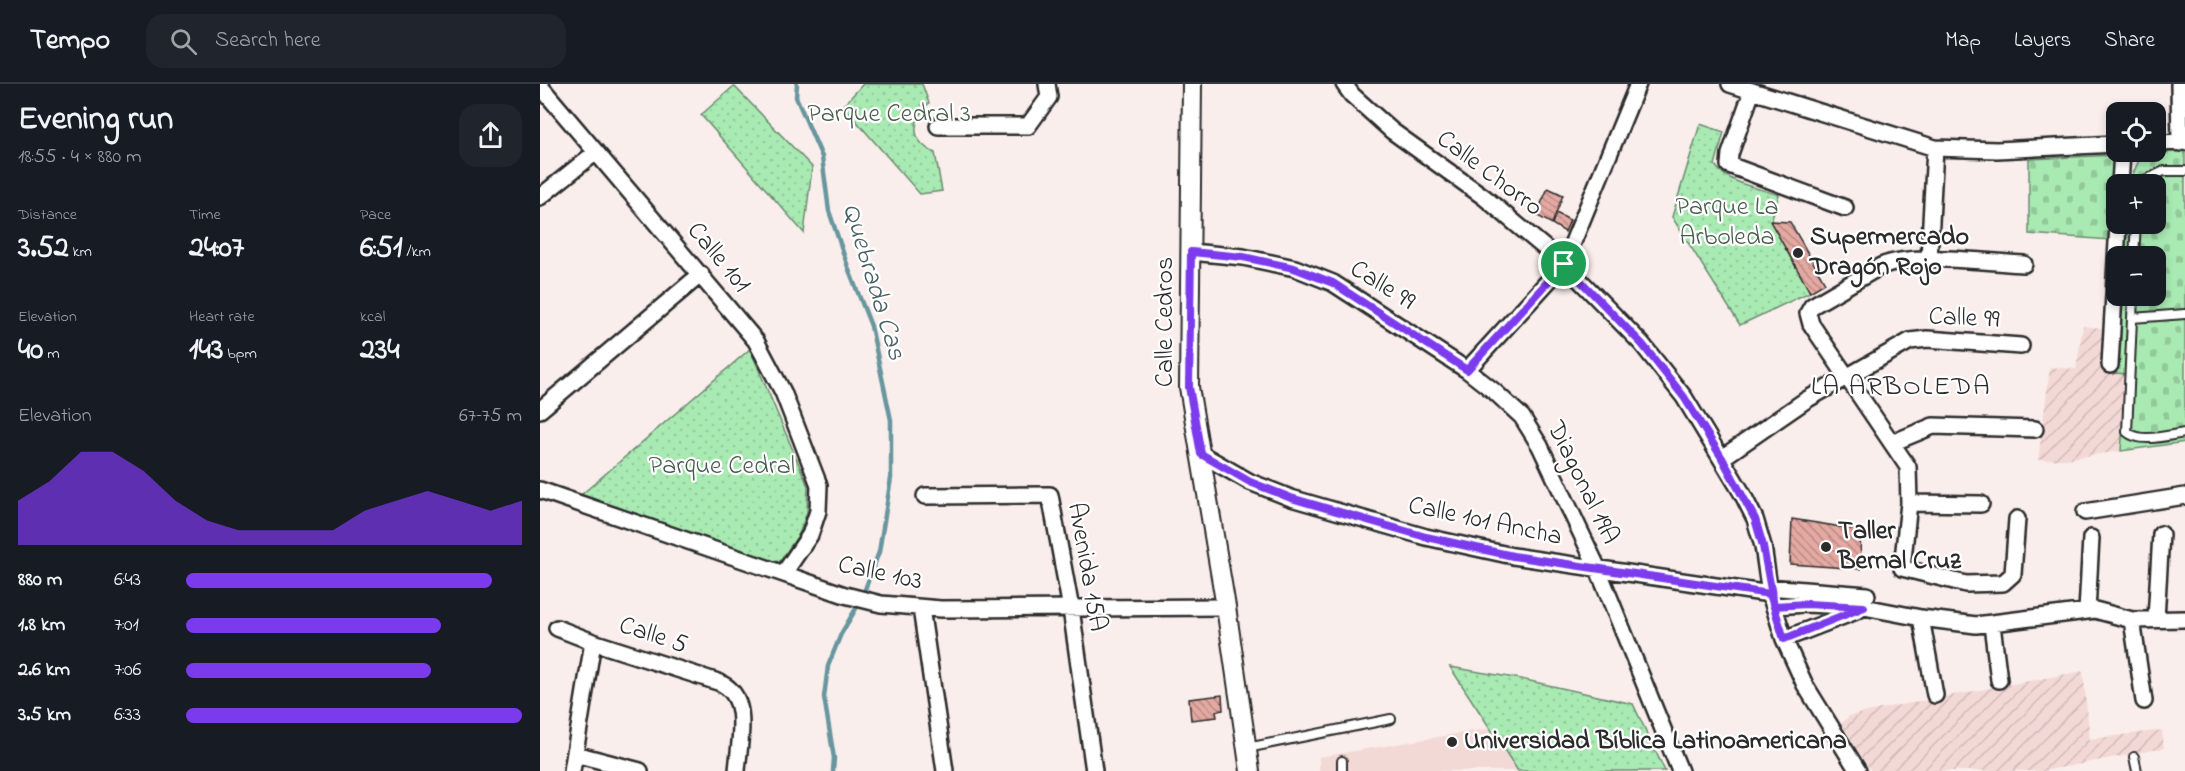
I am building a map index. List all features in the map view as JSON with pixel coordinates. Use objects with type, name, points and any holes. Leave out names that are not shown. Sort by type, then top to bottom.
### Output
[{"type":"street","name":"Calle Cedros","points":[[1192,84],[1189,387],[1226,607],[1250,771]]},
{"type":"street","name":"Calle Chorro","points":[[1344,84],[1352,95],[1392,131],[1484,197],[1564,264],[1642,344],[1684,397],[1722,458],[1755,519],[1763,546],[1771,596],[1784,639],[1805,685],[1858,771]]},
{"type":"street","points":[[1467,370],[1564,264],[1638,84]]},
{"type":"street","points":[[1730,84],[1935,148],[1997,150],[2106,145]]},
{"type":"street","points":[[2166,143],[2182,142],[2179,84]]},
{"type":"street","name":"Calle 101","points":[[540,86],[756,341],[783,392],[819,485],[818,511],[810,535],[784,573]]},
{"type":"street","points":[[938,126],[1028,126],[1048,91]]},
{"type":"street","points":[[1752,91],[1729,161],[1730,165],[1735,169],[1845,208]]},
{"type":"street","points":[[1929,259],[1935,148]]},
{"type":"street","points":[[540,197],[596,152]]},
{"type":"street","points":[[2110,365],[2117,234]]},
{"type":"street","name":"Calle 99","points":[[1191,252],[1243,257],[1286,266],[1333,283],[1467,370]]},
{"type":"street","points":[[2017,519],[2013,574],[2003,583],[1966,584],[1902,568],[1909,502],[1909,470],[1811,324],[1808,313],[1812,306],[1886,264],[1929,259],[2024,264]]},
{"type":"street","points":[[540,410],[701,274]]},
{"type":"street","name":"Calle 99","points":[[1722,458],[1806,400],[1847,375],[1915,340],[2021,346]]},
{"type":"street","name":"Diagonal 19A","points":[[1467,370],[1522,417],[1540,446],[1597,567],[1680,771]]},
{"type":"street","points":[[1892,443],[1933,426],[2036,429]]},
{"type":"street","name":"Calle 101 Ancha","points":[[1201,454],[1250,482],[1291,498],[1426,537],[1513,556],[1597,567],[1807,604],[1865,601],[1921,618],[1976,625],[1992,625],[2095,610],[2132,620],[2185,618]]},
{"type":"street","name":"Calle 103","points":[[540,490],[845,595],[881,604],[921,608],[1226,607]]},
{"type":"street","name":"Avenida 15A","points":[[925,496],[1050,495],[1071,609],[1094,771]]},
{"type":"street","points":[[2085,512],[2185,496]]},
{"type":"street","points":[[1909,502],[1981,504]]},
{"type":"street","points":[[2156,619],[2161,534]]},
{"type":"street","points":[[2087,611],[2091,538]]},
{"type":"street","points":[[1784,639],[1865,601]]},
{"type":"street","points":[[921,608],[945,771]]},
{"type":"street","points":[[1921,618],[1935,694]]},
{"type":"street","points":[[2132,620],[2144,701]]},
{"type":"street","points":[[1992,625],[1999,680]]},
{"type":"street","name":"Calle 5","points":[[557,628],[593,642],[718,682],[733,690],[739,701],[741,716],[737,771]]},
{"type":"street","points":[[572,771],[593,642]]},
{"type":"street","points":[[575,754],[640,771]]},
{"type":"lane","points":[[2154,174],[2164,171],[2185,171]]},
{"type":"lane","points":[[2133,306],[2127,432],[2132,436],[2144,437],[2185,433]]},
{"type":"lane","points":[[2132,318],[2185,314]]},
{"type":"lane","points":[[1247,748],[1391,719]]},
{"type":"lane","points":[[2134,757],[2137,771]]},
{"type":"lane","points":[[1342,761],[1342,771]]},
{"type":"shaded area","points":[[2083,326],[2104,328],[2100,369],[2127,374],[2121,451],[2066,459],[2038,460],[2050,367],[2076,369]]},
{"type":"shaded area","points":[[2083,671],[2090,739],[2162,730],[2164,748],[2044,771],[1871,771],[1841,724],[1849,716],[1894,706]]},
{"type":"shaded area","name":"Universidad Bíblica Latinoamericana","points":[[1491,728],[1518,771],[1319,771],[1319,757]]},
{"type":"green space","name":"Parque Cedral 3","points":[[863,84],[922,84],[929,103],[916,124],[917,137],[921,143],[935,153],[942,191],[920,194],[843,106]]},
{"type":"green space","points":[[734,86],[812,167],[804,233],[701,115]]},
{"type":"green space","name":"Parque La Arboleda","points":[[1700,124],[1724,132],[1715,165],[1721,171],[1736,181],[1779,195],[1771,221],[1810,292],[1740,325],[1672,217]]},
{"type":"green space","points":[[2185,151],[2185,442],[2121,451],[2127,374],[2114,373],[2119,306],[2166,306],[2166,246],[2125,246],[2126,234],[2166,234],[2166,174],[2133,174],[2138,162],[2166,162],[2166,152]]},
{"type":"green space","points":[[2106,155],[2106,162],[2116,162],[2115,174],[2106,174],[2106,234],[2111,234],[2111,240],[2029,234],[2029,159]]},
{"type":"green space","name":"Parque Cedral","points":[[750,349],[808,486],[807,512],[799,534],[779,563],[581,495]]},
{"type":"green space","points":[[1450,667],[1521,679],[1633,704],[1665,771],[1518,771]]},
{"type":"building","points":[[1548,188],[1563,195],[1552,224],[1536,215]]},
{"type":"building","points":[[1556,213],[1570,220],[1565,232],[1552,224]]},
{"type":"building","name":"Supermercado Dragón Rojo","points":[[1770,221],[1790,222],[1825,283],[1810,292]]},
{"type":"building","name":"Taller Bernal Cruz","points":[[1792,519],[1860,530],[1861,569],[1790,564]]},
{"type":"building","points":[[1222,695],[1223,710],[1216,711],[1217,717],[1191,720],[1189,699]]},
{"type":"waterway","name":"Quebrada Cas","points":[[797,84],[796,97],[822,157],[829,211],[871,326],[891,420],[891,478],[879,552],[861,600],[841,634],[828,666],[824,697],[834,758],[833,771]]},
{"type":"place","name":"Supermercado Dragón Rojo","points":[[1798,253]]},
{"type":"place","name":"Taller Bernal Cruz","points":[[1826,547]]},
{"type":"place","name":"Universidad Bíblica Latinoamericana","points":[[1452,742]]},
{"type":"district","name":"LA ARBOLEDA","points":[[1901,387]]},
{"type":"route","points":[[1191,252],[1243,257],[1294,268],[1333,283],[1467,370],[1564,264],[1642,344],[1684,397],[1722,458],[1755,519],[1763,546],[1774,606],[1807,604],[1864,607],[1784,639],[1770,594],[1513,556],[1426,537],[1291,498],[1250,482],[1201,454],[1189,387],[1191,252]]}]
